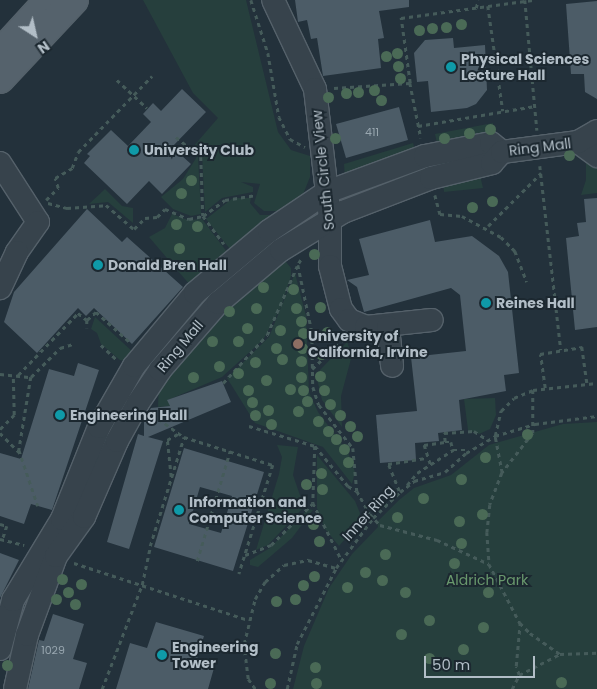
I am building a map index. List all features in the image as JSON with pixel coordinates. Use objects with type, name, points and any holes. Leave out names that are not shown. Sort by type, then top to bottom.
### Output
[{"type":"main road","points":[[0,53],[49,0]]},
{"type":"main road","points":[[0,79],[74,0]]},
{"type":"street","name":"South Circle View","points":[[273,0],[315,89],[330,219],[332,285],[341,309],[358,326]]},
{"type":"street","name":"Ring Mall","points":[[15,689],[44,579],[84,517],[116,441],[160,370],[218,303],[249,274],[330,219],[422,181],[492,163],[502,152],[578,142],[597,132]]},
{"type":"street","name":"Ring Mall","points":[[578,142],[597,156]]},
{"type":"street","name":"Ring Mall","points":[[0,649],[13,600],[62,519],[99,427],[143,354],[194,293],[235,257],[327,192],[425,156],[491,143],[502,152]]},
{"type":"street","points":[[0,163],[38,222],[17,252],[0,288]]},
{"type":"street","points":[[358,326],[388,327],[432,320]]},
{"type":"street","points":[[388,327],[392,366]]},
{"type":"path","points":[[251,0],[285,131],[298,146],[321,147]]},
{"type":"path","points":[[476,8],[478,0]]},
{"type":"path","points":[[525,0],[541,173],[561,350]]},
{"type":"path","points":[[412,96],[401,18],[533,0]]},
{"type":"path","points":[[488,6],[503,111]]},
{"type":"path","points":[[45,201],[58,188],[55,178],[72,168],[78,152],[152,76]]},
{"type":"path","points":[[117,80],[148,108]]},
{"type":"path","points":[[315,89],[410,84]]},
{"type":"path","points":[[418,126],[535,106]]},
{"type":"path","points":[[176,137],[201,157],[203,216],[235,257]]},
{"type":"path","points":[[488,226],[541,173]]},
{"type":"path","points":[[67,208],[106,205],[134,229],[145,218],[157,217],[165,209],[189,219],[203,216],[225,200],[255,195]]},
{"type":"path","points":[[440,214],[462,216],[488,226],[515,251],[527,282]]},
{"type":"path","points":[[223,383],[267,335],[304,254]]},
{"type":"path","points":[[298,265],[310,312],[311,370],[319,405],[353,448],[357,491],[373,518],[390,530],[437,540],[489,564]]},
{"type":"path","points":[[87,328],[87,320],[96,312],[143,354]]},
{"type":"path","points":[[18,376],[78,313],[87,320]]},
{"type":"path","points":[[311,370],[358,326]]},
{"type":"path","points":[[38,506],[21,454],[19,434],[31,377],[60,348],[73,344]]},
{"type":"path","points":[[545,388],[540,354],[582,347],[587,383]]},
{"type":"path","points":[[0,374],[31,377]]},
{"type":"path","points":[[13,375],[14,414],[0,431],[21,454]]},
{"type":"path","points":[[502,473],[495,436],[501,411],[514,398],[533,390],[597,383]]},
{"type":"path","points":[[533,390],[535,424],[531,439],[502,473],[490,505],[487,532],[489,564],[520,623],[560,654]]},
{"type":"path","name":"Inner Ring","points":[[287,689],[298,644],[341,559],[373,518],[400,492],[419,479],[445,472],[470,450],[495,436],[535,424],[597,416]]},
{"type":"path","points":[[158,419],[184,437],[274,465],[239,574]]},
{"type":"path","points":[[248,426],[315,446],[348,486],[357,491]]},
{"type":"path","points":[[445,442],[444,433],[474,431],[488,440]]},
{"type":"path","points":[[171,479],[167,440],[178,434]]},
{"type":"path","points":[[102,689],[142,585],[184,437]]},
{"type":"path","points":[[430,464],[426,458],[424,445],[451,442],[453,450]]},
{"type":"path","points":[[315,446],[312,503],[341,559]]},
{"type":"path","points":[[404,489],[430,464],[453,450],[470,450]]},
{"type":"path","points":[[197,561],[230,451]]},
{"type":"path","points":[[400,492],[388,464],[426,458]]},
{"type":"path","points":[[245,555],[271,545],[312,503]]},
{"type":"path","points":[[0,524],[7,526],[1,539]]},
{"type":"path","points":[[255,689],[244,664],[248,620],[265,582],[284,565],[308,560],[336,568]]},
{"type":"path","points":[[92,569],[248,620]]},
{"type":"path","points":[[519,675],[516,666],[520,623]]},
{"type":"path","points":[[512,689],[519,675],[560,654],[597,653]]},
{"type":"green space","points":[[143,0],[246,0],[278,132],[291,150],[310,156],[310,177],[302,197],[287,211],[264,211],[254,203],[260,184],[241,182],[253,187],[253,192],[222,198],[205,212],[202,153],[192,148],[218,118],[193,93]]},
{"type":"green space","points":[[493,123],[494,136],[438,148],[435,134]]},
{"type":"green space","points":[[413,143],[416,153],[345,180],[344,164]]},
{"type":"green space","points":[[198,155],[201,214],[191,216],[173,209],[161,197],[183,179]]},
{"type":"green space","points":[[597,160],[597,193],[581,195],[586,180],[586,161]]},
{"type":"green space","points":[[479,171],[483,188],[444,192],[443,180]]},
{"type":"green space","points":[[105,189],[122,206],[133,208],[133,223],[108,202],[89,204]]},
{"type":"green space","points":[[233,198],[251,198],[250,203],[260,215],[274,215],[230,249],[206,219]]},
{"type":"green space","points":[[172,214],[188,220],[202,219],[227,252],[190,285],[149,237],[165,228]]},
{"type":"green space","points":[[282,257],[291,268],[291,276],[281,307],[263,340],[222,377],[168,400],[170,406],[158,407],[159,378],[191,339]]},
{"type":"green space","points":[[295,273],[306,316],[309,392],[318,412],[348,452],[355,472],[352,484],[323,447],[255,423],[227,378],[269,337]]},
{"type":"green space","points":[[95,317],[134,353],[128,362],[120,360],[101,344],[97,333],[91,329]]},
{"type":"green space","points":[[347,342],[352,355],[341,396],[342,427],[322,400],[317,379],[320,370]]},
{"type":"green space","points":[[495,398],[496,415],[490,429],[479,434],[468,430],[464,399]]},
{"type":"green space","name":"Aldrich Park","points":[[597,422],[597,689],[293,689],[304,646],[329,588],[352,554],[378,527],[377,522],[399,500],[414,488],[451,475],[489,445],[563,424]]},
{"type":"green space","points":[[277,445],[298,447],[293,475],[304,507],[268,545],[256,550],[279,474],[282,457]]},
{"type":"green space","points":[[317,455],[355,501],[360,513],[358,524],[339,546],[325,529],[317,508]]},
{"type":"green space","points":[[308,509],[313,510],[292,538],[258,567],[250,565],[250,560],[270,548]]},
{"type":"building","points":[[295,0],[409,0],[409,7],[379,11],[384,38],[378,39],[381,68],[323,76],[317,38],[311,39],[307,20],[298,22]]},
{"type":"building","points":[[597,1],[597,99],[585,92],[584,74],[571,74],[566,4]]},
{"type":"building","name":"Physical Sciences Lecture Hall","points":[[453,38],[454,48],[485,45],[487,90],[476,104],[467,108],[431,112],[428,81],[417,82],[414,53],[425,40]]},
{"type":"building","name":"University Club","points":[[182,89],[206,112],[172,147],[191,164],[162,194],[149,181],[127,204],[84,163],[90,156],[87,154],[111,130],[128,146],[151,122],[143,114],[153,103],[161,111]]},
{"type":"building","points":[[399,107],[408,140],[346,158],[336,124]]},
{"type":"building","points":[[597,198],[597,327],[575,330],[566,238],[579,236],[577,223],[586,222],[584,199]]},
{"type":"building","name":"Donald Bren Hall","points":[[87,209],[122,242],[127,237],[183,287],[132,344],[94,308],[86,316],[78,308],[37,353],[4,322],[14,292]]},
{"type":"building","name":"Reines Hall","points":[[430,220],[435,242],[472,236],[499,256],[508,272],[519,373],[504,375],[506,391],[459,400],[462,430],[438,433],[439,441],[415,443],[416,460],[380,463],[376,415],[417,411],[411,357],[466,351],[460,295],[451,288],[364,312],[357,287],[347,280],[369,275],[359,239]]},
{"type":"building","name":"Engineering Hall","points":[[78,363],[99,370],[52,510],[31,504],[24,524],[0,516],[0,453],[21,459],[49,369],[74,376]]},
{"type":"building","points":[[222,381],[231,402],[148,437],[163,441],[129,549],[107,542],[138,434],[144,436],[144,419],[151,408],[170,406],[167,400]]},
{"type":"building","name":"Information and Computer Science","points":[[184,448],[264,472],[233,571],[154,547]],"holes":[[[200,487],[232,496],[221,533],[189,524]]]},
{"type":"building","points":[[0,553],[19,560],[0,598]]},
{"type":"building","points":[[53,614],[84,624],[73,659],[87,663],[79,689],[28,689],[39,640],[44,641]]},
{"type":"building","name":"Engineering Tower","points":[[156,622],[204,636],[196,662],[214,668],[208,689],[116,689],[130,643],[147,648]]},
{"type":"place","name":"Physical Sciences Lecture Hall","points":[[451,67]]},
{"type":"place","name":"University Club","points":[[134,150]]},
{"type":"place","name":"Donald Bren Hall","points":[[98,265]]},
{"type":"place","name":"Reines Hall","points":[[486,303]]},
{"type":"place","name":"University of California, Irvine","points":[[298,344]]},
{"type":"place","name":"Engineering Hall","points":[[60,415]]},
{"type":"place","name":"Information and Computer Science","points":[[179,510]]},
{"type":"place","name":"Engineering Tower","points":[[162,655]]}]
